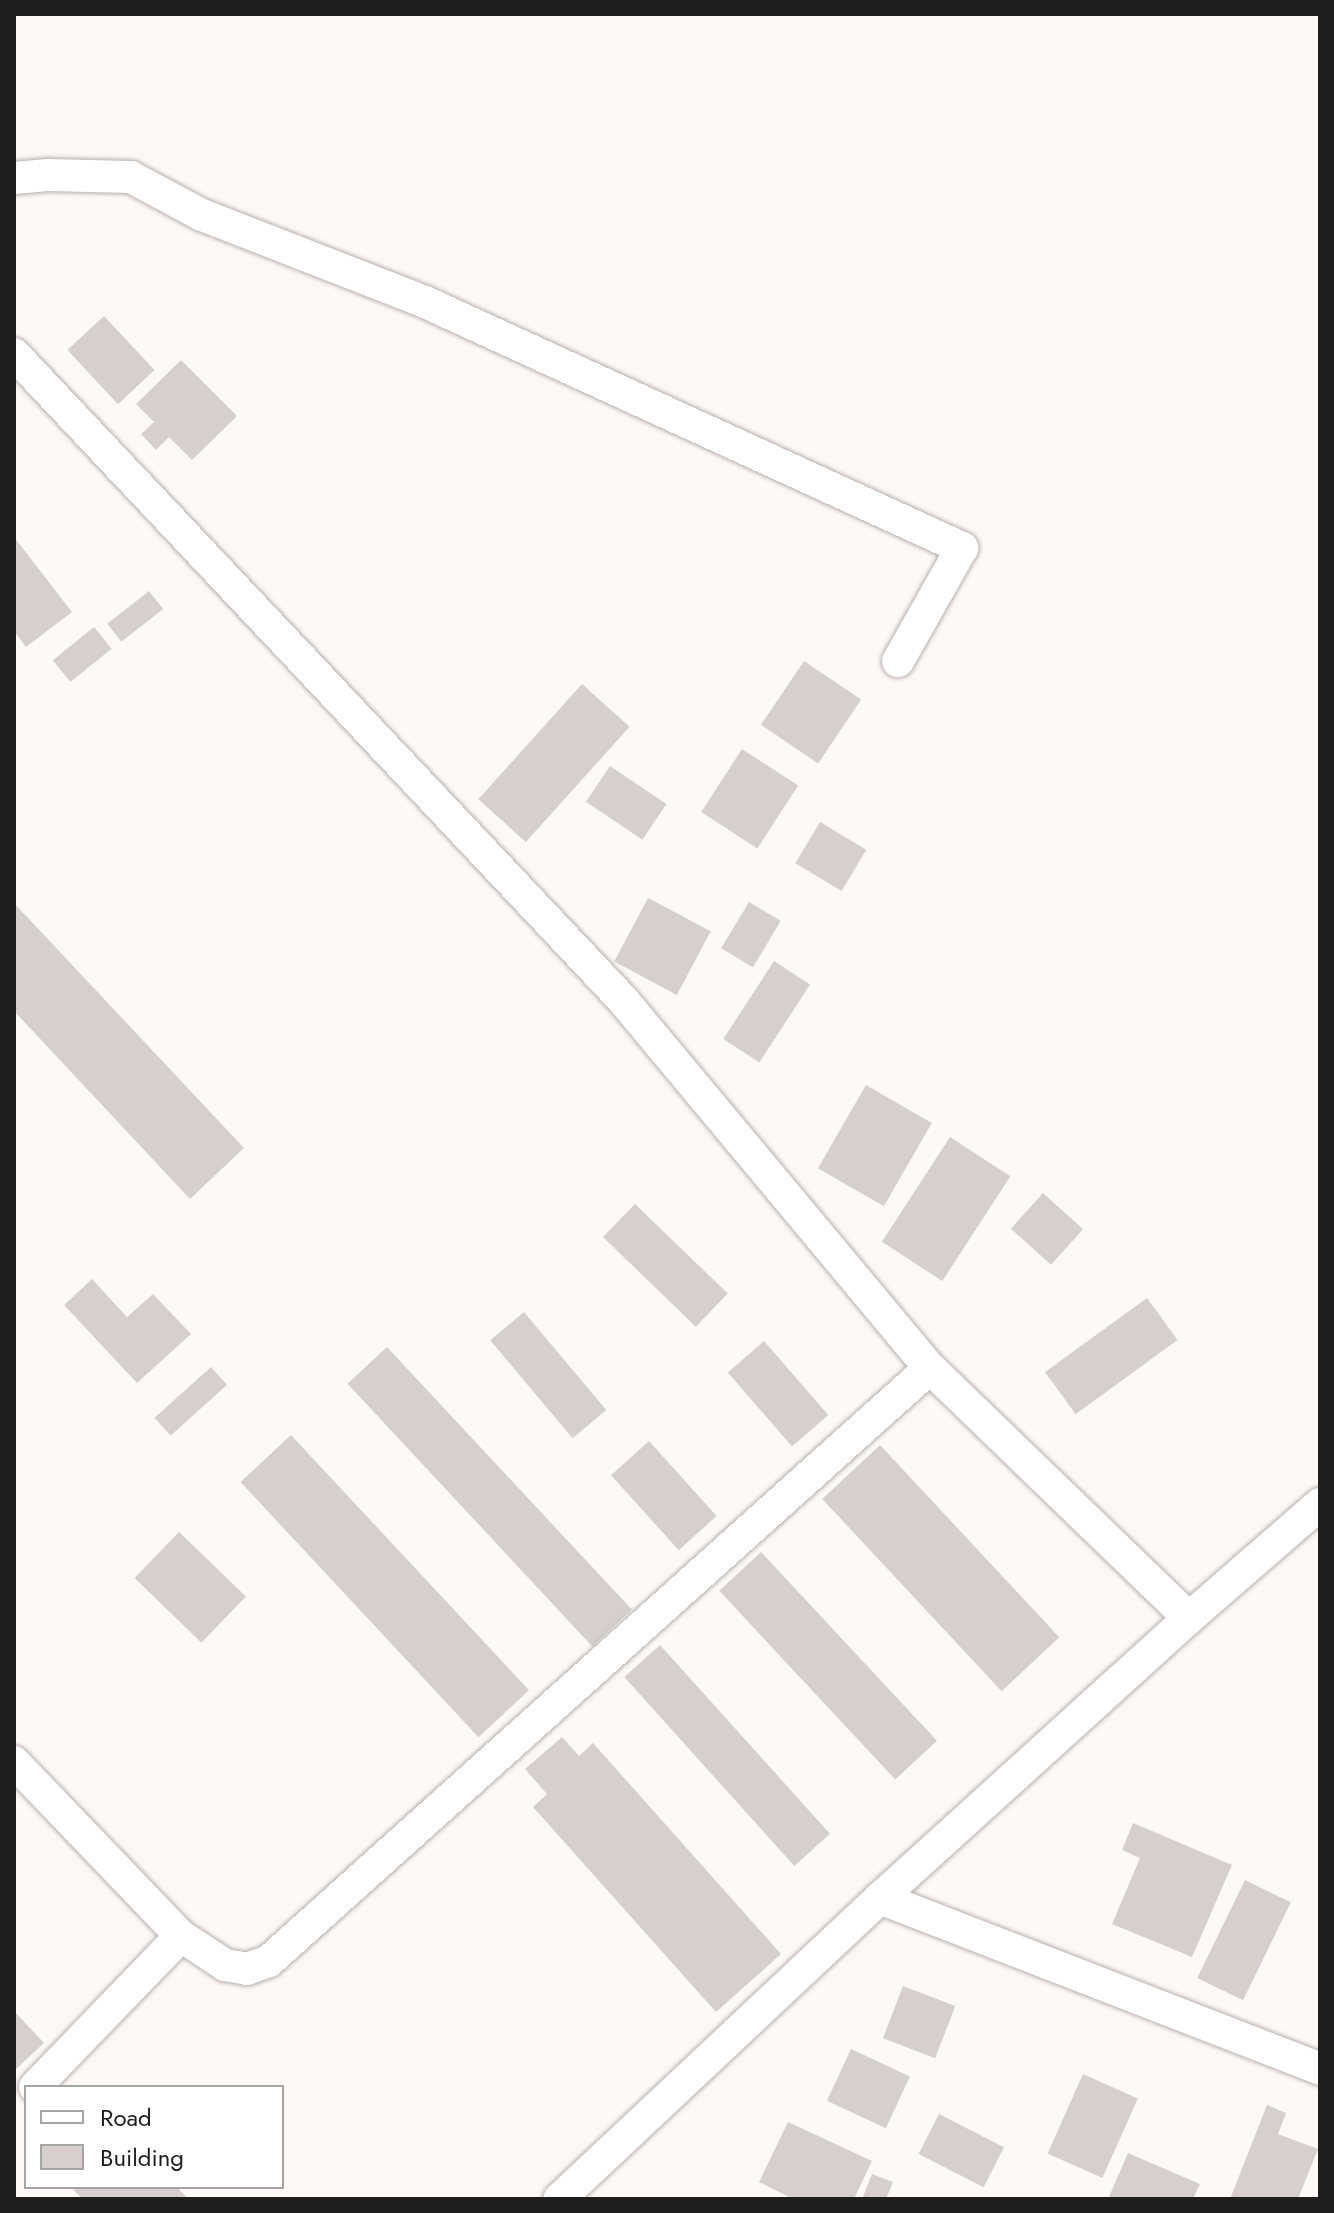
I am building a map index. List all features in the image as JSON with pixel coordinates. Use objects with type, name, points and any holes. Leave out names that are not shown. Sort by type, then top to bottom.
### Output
[{"type":"street","points":[[14,178],[48,175],[131,177],[202,215],[425,302],[962,548],[898,661]]},
{"type":"street","points":[[14,354],[623,1000],[930,1368],[1189,1618]]},
{"type":"street","points":[[14,1762],[181,1936],[225,1965],[247,1969],[269,1961],[930,1368]]},
{"type":"street","points":[[559,2199],[880,1898],[1189,1618],[1320,1504]]},
{"type":"street","points":[[880,1898],[1320,2069]]},
{"type":"street","points":[[37,2085],[181,1936]]},
{"type":"building","points":[[104,316],[154,370],[118,404],[67,350]]},
{"type":"building","points":[[181,360],[237,416],[192,460],[169,437],[156,450],[141,434],[154,422],[136,404]]},
{"type":"building","points":[[14,537],[72,612],[26,647],[14,631]]},
{"type":"building","points":[[149,591],[163,609],[121,642],[107,624]]},
{"type":"building","points":[[94,627],[112,649],[70,682],[53,660]]},
{"type":"building","points":[[804,661],[861,700],[818,763],[761,725]]},
{"type":"building","points":[[582,684],[630,727],[526,842],[478,799]]},
{"type":"building","points":[[742,749],[798,785],[757,848],[701,812]]},
{"type":"building","points":[[610,766],[666,804],[642,840],[586,802]]},
{"type":"building","points":[[820,822],[866,850],[842,891],[795,863]]},
{"type":"building","points":[[648,898],[711,931],[677,995],[614,962]]},
{"type":"building","points":[[749,902],[781,921],[753,967],[721,948]]},
{"type":"building","points":[[14,903],[244,1148],[190,1199],[14,1011]]},
{"type":"building","points":[[774,961],[810,984],[759,1062],[723,1039]]},
{"type":"building","points":[[866,1085],[932,1123],[884,1206],[818,1168]]},
{"type":"building","points":[[950,1137],[1010,1176],[942,1281],[882,1242]]},
{"type":"building","points":[[1043,1193],[1083,1229],[1051,1265],[1011,1229]]},
{"type":"building","points":[[635,1204],[728,1294],[696,1327],[603,1237]]},
{"type":"building","points":[[92,1279],[127,1317],[153,1294],[191,1334],[137,1383],[64,1305]]},
{"type":"building","points":[[1147,1298],[1178,1340],[1076,1414],[1045,1372]]},
{"type":"building","points":[[524,1312],[606,1410],[573,1438],[490,1340]]},
{"type":"building","points":[[764,1341],[828,1415],[792,1446],[728,1372]]},
{"type":"building","points":[[387,1347],[632,1610],[592,1646],[348,1384]]},
{"type":"building","points":[[211,1367],[227,1385],[171,1436],[155,1418]]},
{"type":"building","points":[[291,1435],[529,1690],[479,1737],[241,1482]]},
{"type":"building","points":[[649,1441],[717,1516],[679,1550],[611,1475]]},
{"type":"building","points":[[880,1445],[1059,1637],[1002,1691],[822,1499]]},
{"type":"building","points":[[179,1532],[246,1597],[201,1643],[135,1578]]},
{"type":"building","points":[[761,1552],[937,1741],[895,1780],[719,1591]]},
{"type":"building","points":[[660,1645],[830,1834],[794,1866],[624,1677]]},
{"type":"building","points":[[562,1737],[579,1756],[593,1743],[781,1954],[716,2012],[533,1807],[547,1794],[525,1769]]},
{"type":"building","points":[[1133,1823],[1232,1865],[1192,1957],[1112,1924],[1140,1858],[1122,1850]]},
{"type":"building","points":[[1245,1880],[1291,1902],[1243,2000],[1197,1978]]},
{"type":"building","points":[[903,1986],[955,2006],[935,2058],[883,2038]]},
{"type":"building","points":[[14,2011],[44,2043],[14,2071]]},
{"type":"building","points":[[851,2049],[910,2076],[886,2128],[827,2101]]},
{"type":"building","points":[[1083,2074],[1138,2098],[1102,2178],[1048,2153]]},
{"type":"building","points":[[1267,2105],[1286,2113],[1278,2134],[1318,2149],[1298,2199],[1230,2199]]},
{"type":"building","points":[[939,2114],[1004,2147],[984,2187],[919,2154]]},
{"type":"building","points":[[788,2122],[872,2161],[854,2199],[793,2199],[759,2182]]},
{"type":"building","points":[[1128,2153],[1200,2184],[1193,2199],[1108,2199]]},
{"type":"building","points":[[872,2174],[893,2182],[886,2199],[862,2199]]},
{"type":"building","points":[[73,2189],[179,2189],[188,2199],[82,2199]]}]
